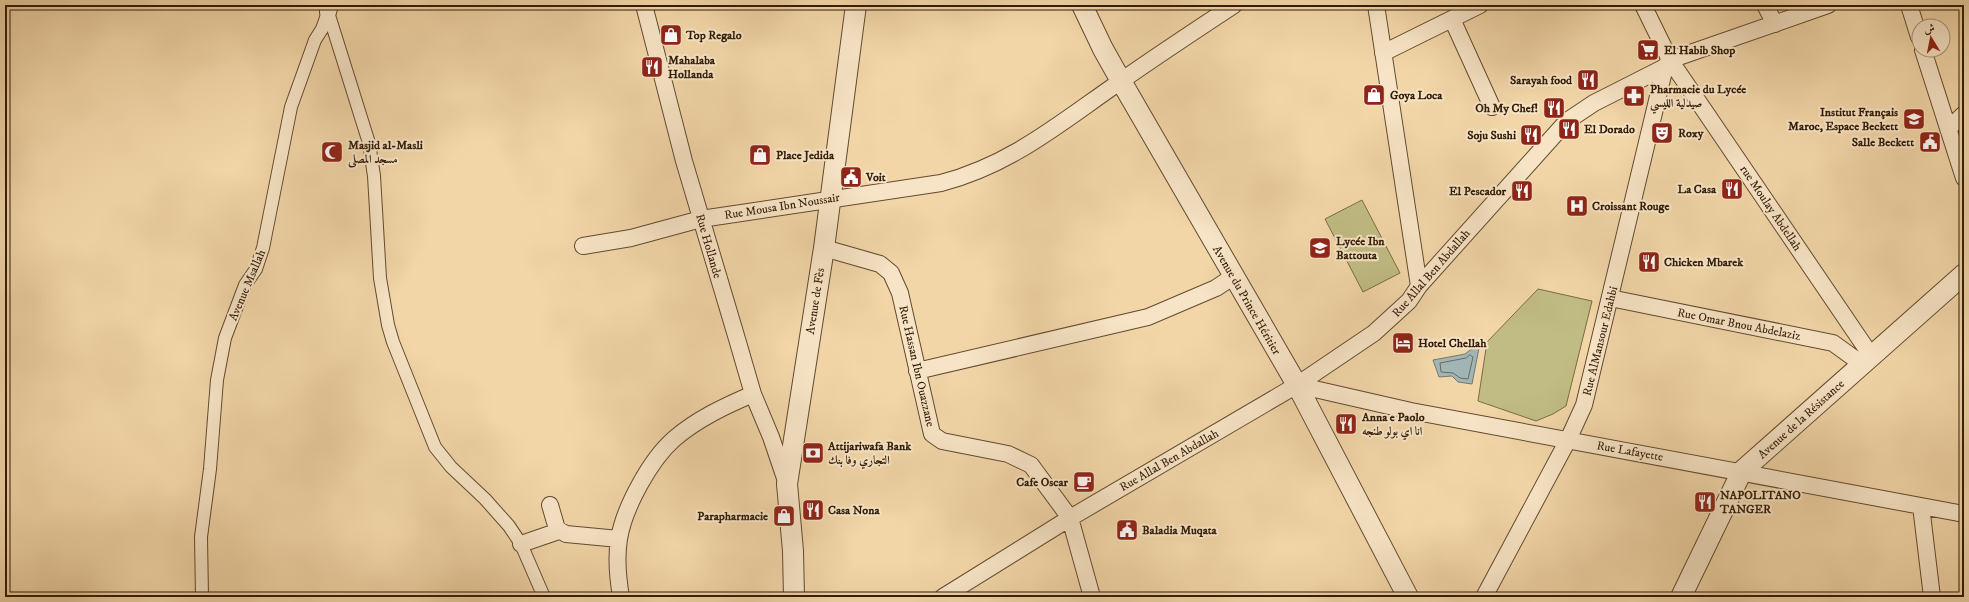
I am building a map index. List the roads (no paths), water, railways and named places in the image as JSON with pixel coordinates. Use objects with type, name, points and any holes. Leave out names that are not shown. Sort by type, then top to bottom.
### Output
[{"type":"street","name":"Rue Hollande","points":[[644,5],[684,161],[753,394],[771,437],[787,484]]},
{"type":"street","name":"Avenue de Fès","points":[[794,597],[794,552],[787,484],[824,248],[856,5]]},
{"type":"street","name":"Avenue du Prince Héritier","points":[[1082,5],[1102,49],[1120,81],[1297,385],[1408,597]]},
{"type":"street","name":"Rue Mousa Ibn Noussair","points":[[583,246],[630,238],[701,219],[831,198],[941,183],[984,169],[1029,146],[1120,81],[1234,5]]},
{"type":"street","points":[[1376,5],[1419,286]]},
{"type":"street","points":[[1383,53],[1480,5]]},
{"type":"street","name":"rue Moulay Abdellah","points":[[1643,5],[1668,63],[1867,360]]},
{"type":"street","points":[[1765,5],[1775,24]]},
{"type":"street","name":"Rue Allal Ben Abdallah","points":[[943,597],[1070,518],[1297,385],[1374,333],[1409,300],[1419,286],[1567,121],[1594,103],[1668,63],[1828,5]]},
{"type":"street","points":[[1909,5],[1913,18]]},
{"type":"street","points":[[329,9],[369,144],[374,176],[380,278],[388,325],[393,342],[416,396],[435,447],[451,467],[498,512],[521,544],[544,597]]},
{"type":"street","name":"Avenue Msallah","points":[[202,597],[201,559],[203,517],[210,469],[214,398],[225,338],[245,285],[256,269],[263,248],[270,220],[279,162],[291,107],[329,9]]},
{"type":"street","points":[[1452,19],[1492,107]]},
{"type":"street","points":[[1926,58],[1964,178]]},
{"type":"street","name":"Rue AlMansour Edahbi","points":[[1484,597],[1568,440],[1584,405],[1668,63]]},
{"type":"street","points":[[1948,129],[1964,114]]},
{"type":"street","name":"Rue Hassan Ibn Ouazzane","points":[[824,248],[880,264],[891,273],[900,293],[928,421],[934,437],[949,443],[996,451],[1026,461],[1043,480],[1070,518]]},
{"type":"street","name":"Avenue de la Résistance","points":[[1681,597],[1742,472],[1964,274]]},
{"type":"street","points":[[917,371],[1148,317],[1216,288],[1234,276]]},
{"type":"street","name":"Rue Omar Bnou Abdelaziz","points":[[1610,298],[1833,343],[1867,360]]},
{"type":"street","name":"Rue Lafayette","points":[[1297,385],[1411,411],[1964,514]]},
{"type":"street","points":[[621,597],[618,572],[619,539],[640,484],[664,448],[681,433],[706,416],[753,394]]},
{"type":"street","points":[[550,505],[556,526],[560,531],[571,536],[619,539]]},
{"type":"street","points":[[1921,506],[1932,597]]},
{"type":"street","points":[[1070,518],[1092,597]]},
{"type":"street","points":[[521,544],[560,531]]},
{"type":"water","points":[[1477,345],[1479,348],[1472,384],[1458,382],[1452,376],[1439,377],[1433,360],[1465,354]]},
{"type":"place","name":"Top Regalo","points":[[671,35]]},
{"type":"place","name":"El Habib Shop","points":[[1648,50]]},
{"type":"place","name":"Mahalaba Hollanda","points":[[652,67]]},
{"type":"place","name":"Sarayah food","points":[[1588,80]]},
{"type":"place","name":"Goya Loca","points":[[1374,95]]},
{"type":"place","name":"Pharmacie du Lycée صيدلية الليسي","points":[[1634,96]]},
{"type":"place","name":"Oh My Chef!","points":[[1554,108]]},
{"type":"place","name":"Institut Français Maroc, Espace Beckett","points":[[1914,119]]},
{"type":"place","name":"El Dorado","points":[[1569,129]]},
{"type":"place","name":"Roxy","points":[[1662,133]]},
{"type":"place","name":"Soju Sushi","points":[[1531,135]]},
{"type":"place","name":"Salle Beckett","points":[[1930,142]]},
{"type":"place","name":"Masjid al-Masli مسجد المصلى","points":[[332,152]]},
{"type":"place","name":"Place Jedida","points":[[760,155]]},
{"type":"place","name":"Voit","points":[[851,177]]},
{"type":"place","name":"La Casa","points":[[1732,189]]},
{"type":"place","name":"El Pescador","points":[[1522,191]]},
{"type":"place","name":"Croissant Rouge","points":[[1577,206]]},
{"type":"place","name":"Lycée Ibn Battouta","points":[[1320,248]]},
{"type":"place","name":"Chicken Mbarek","points":[[1649,262]]},
{"type":"place","name":"Hotel Chellah","points":[[1403,343]]},
{"type":"place","name":"Anna e Paolo انا اي بولو طنجه","points":[[1346,424]]},
{"type":"place","name":"Attijariwafa Bank التجاري وفا بنك","points":[[813,453]]},
{"type":"place","name":"Cafe Oscar","points":[[1084,482]]},
{"type":"place","name":"NAPOLITANO TANGER","points":[[1705,502]]},
{"type":"place","name":"Casa Nona","points":[[813,510]]},
{"type":"place","name":"Parapharmacie","points":[[784,516]]},
{"type":"place","name":"Baladia Muqata","points":[[1127,530]]}]
